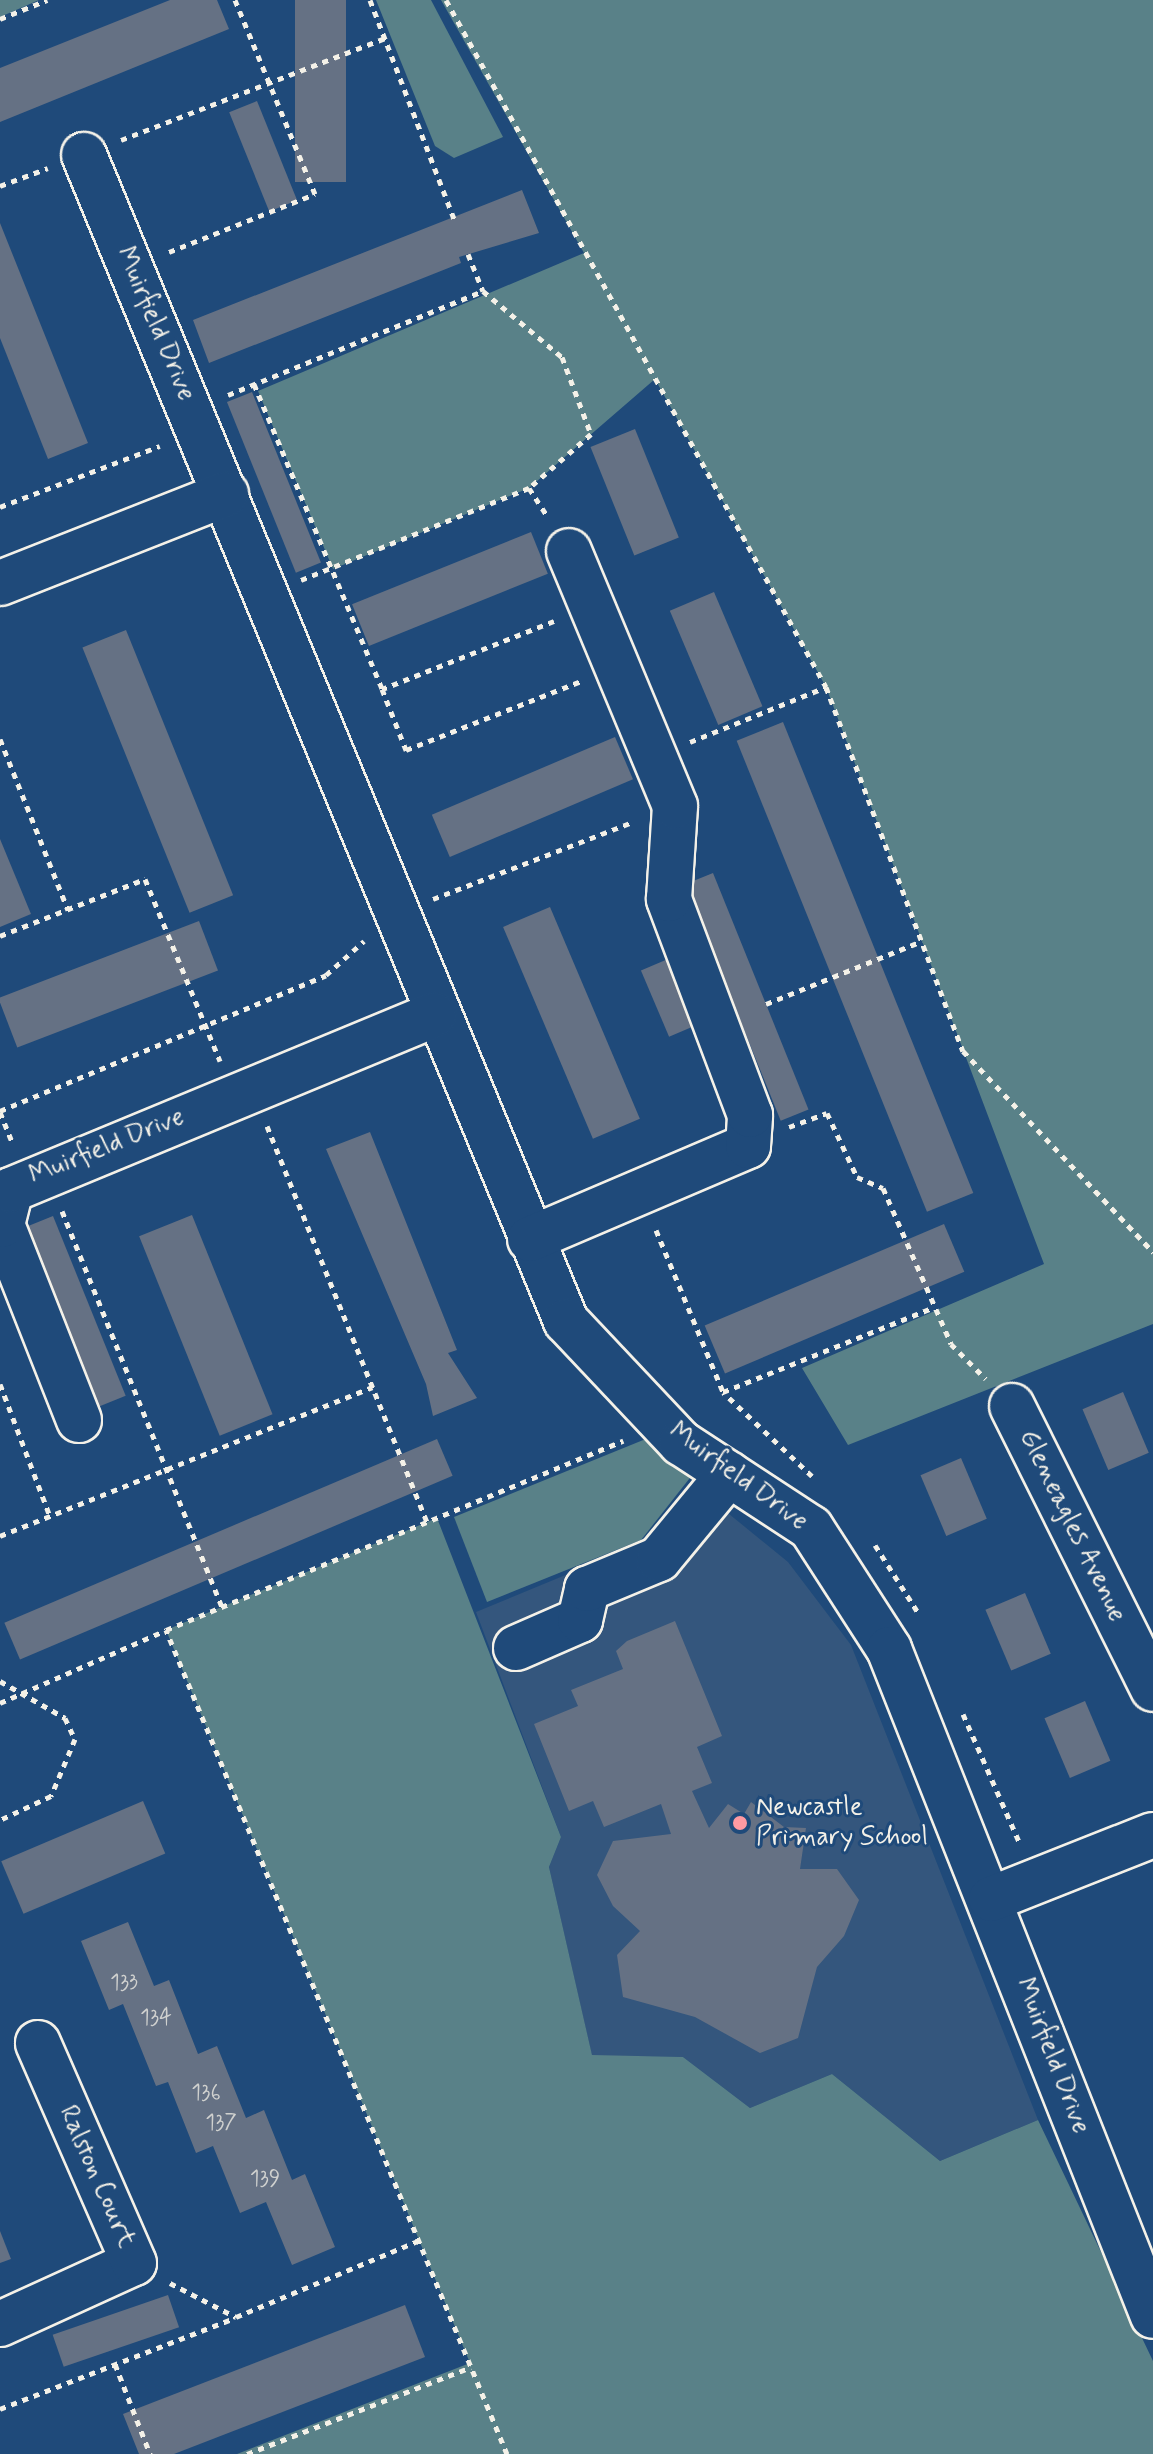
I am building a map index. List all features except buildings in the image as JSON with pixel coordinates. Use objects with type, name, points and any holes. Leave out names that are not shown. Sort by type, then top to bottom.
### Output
[{"type":"street","name":"Muirfield Drive","points":[[84,155],[226,494],[434,1015],[566,1321],[664,1425],[729,1474],[811,1528],[889,1649],[991,1899],[1153,2316]]},
{"type":"street","points":[[0,583],[226,494]]},
{"type":"street","points":[[530,1239],[748,1146],[750,1115],[669,899],[675,806],[569,551]]},
{"type":"street","name":"Muirfield Drive","points":[[79,1420],[2,1225],[11,1190],[46,1171],[434,1015]]},
{"type":"street","name":"Gleneagles Avenue","points":[[1012,1406],[1153,1689]]},
{"type":"street","points":[[516,1648],[580,1620],[587,1589],[659,1559],[729,1474]]},
{"type":"street","points":[[991,1899],[1153,1835]]},
{"type":"street","name":"Ralston Court","points":[[0,2324],[134,2263],[38,2043]]},
{"type":"path","points":[[0,19],[47,0]]},
{"type":"path","points":[[131,267],[315,194],[235,0]]},
{"type":"path","points":[[370,0],[455,222]]},
{"type":"path","points":[[446,0],[826,687],[963,1051],[1153,1252]]},
{"type":"path","points":[[0,186],[385,38]]},
{"type":"path","points":[[265,593],[333,569],[529,488],[591,434],[562,357],[483,291],[468,254]]},
{"type":"path","points":[[0,507],[195,421],[254,384],[483,291]]},
{"type":"path","points":[[254,384],[406,750],[616,666]]},
{"type":"path","points":[[529,488],[569,551]]},
{"type":"path","points":[[382,689],[592,605]]},
{"type":"path","points":[[654,756],[826,687]]},
{"type":"path","points":[[0,739],[68,910]]},
{"type":"path","points":[[0,1111],[326,975],[394,914],[675,806]]},
{"type":"path","points":[[0,936],[145,879],[205,1026],[243,1092],[372,1387],[427,1522]]},
{"type":"path","points":[[766,1004],[922,941]]},
{"type":"path","points":[[750,1115],[777,1131],[827,1113],[857,1177],[883,1188],[951,1344],[1012,1406]]},
{"type":"path","points":[[46,1171],[222,1607]]},
{"type":"path","points":[[640,1192],[723,1392],[821,1484]]},
{"type":"path","points":[[723,1392],[934,1307]]},
{"type":"path","points":[[0,1384],[50,1516]]},
{"type":"path","points":[[0,1536],[372,1387]]},
{"type":"path","points":[[0,1703],[166,1630],[664,1425]]},
{"type":"path","points":[[166,1630],[507,2454]]},
{"type":"path","points":[[0,1681],[19,1695],[65,1718],[75,1739],[51,1796],[0,1820]]},
{"type":"path","points":[[0,2409],[236,2317],[418,2241]]},
{"type":"path","points":[[134,2263],[236,2317]]},
{"type":"path","points":[[115,2364],[150,2454]]},
{"type":"path","points":[[247,2454],[471,2367]]},
{"type":"shaded area","name":"Newcastle Primary School","points":[[691,1483],[788,1562],[851,1645],[1038,2120],[940,2161],[832,2074],[750,2108],[683,2057],[592,2056],[549,1867],[561,1837],[476,1612],[643,1543]]},
{"type":"green space","points":[[0,0],[39,0],[0,17]]},
{"type":"green space","points":[[376,0],[431,0],[503,137],[454,158],[435,146]]},
{"type":"green space","points":[[441,0],[1153,0],[1153,1324],[848,1445],[802,1368],[1044,1264],[826,687],[655,379],[529,488],[333,569],[258,391],[584,253]]},
{"type":"green space","points":[[658,1434],[693,1474],[641,1540],[487,1602],[454,1517]]},
{"type":"green space","points":[[437,1518],[561,1837],[549,1867],[592,2055],[683,2057],[750,2108],[832,2074],[940,2161],[1038,2120],[1153,2361],[1153,2454],[237,2454],[470,2363],[166,1630]]},
{"type":"place","name":"Newcastle Primary School","points":[[740,1823]]}]
